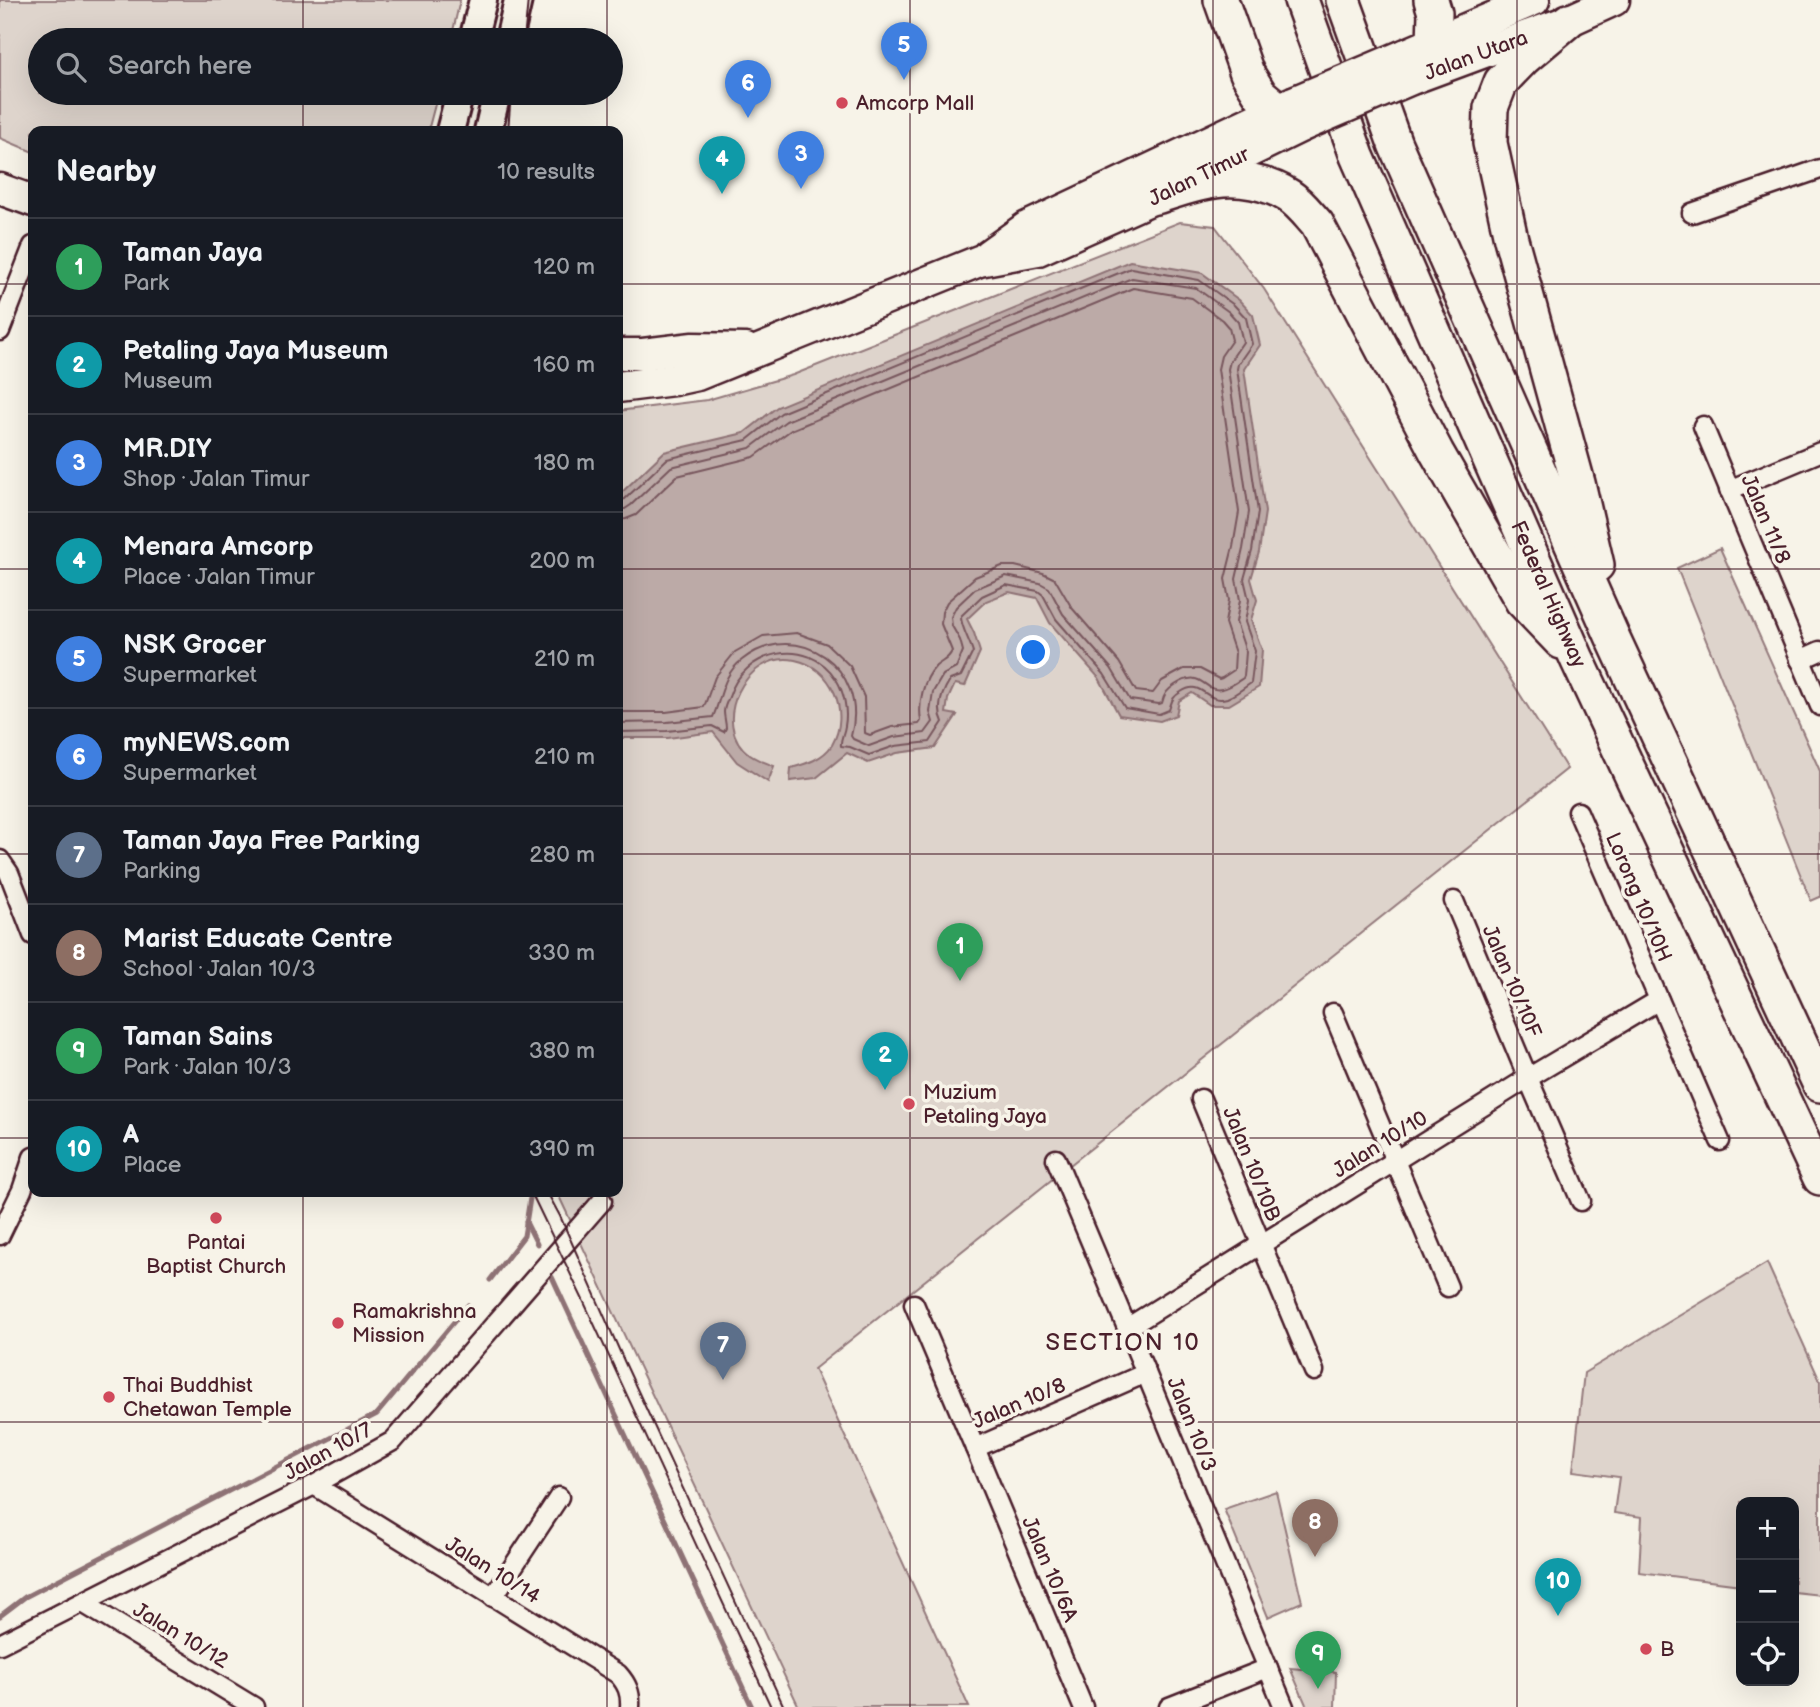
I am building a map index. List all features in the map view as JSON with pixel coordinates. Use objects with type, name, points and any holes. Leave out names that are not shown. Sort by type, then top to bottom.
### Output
[{"type":"highway","points":[[1221,0],[1247,73],[1260,94],[1291,112]]},
{"type":"highway","name":"Federal Highway","points":[[1301,0],[1357,156],[1577,659],[1820,1178]]},
{"type":"highway","name":"Federal Highway","points":[[1343,0],[1395,144],[1613,638],[1820,1085]]},
{"type":"highway","points":[[1418,58],[1436,13],[1431,0]]},
{"type":"highway","points":[[1568,21],[1523,59],[1501,82],[1491,108],[1490,143],[1511,239],[1578,483],[1613,638]]},
{"type":"highway","points":[[1156,197],[1215,180],[1232,180],[1273,188],[1300,205],[1317,224],[1437,453],[1522,601],[1577,659]]},
{"type":"main road","name":"Jalan Utara","points":[[1418,58],[1534,0]]},
{"type":"main road","name":"Jalan Utara","points":[[1418,58],[1568,21],[1614,0]]},
{"type":"main road","name":"Jalan Timur","points":[[979,261],[1027,227],[1418,58]]},
{"type":"main road","name":"Jalan Timur","points":[[623,386],[697,375],[979,261],[1038,250],[1156,197],[1291,112]]},
{"type":"main road","points":[[0,189],[28,199]]},
{"type":"main road","name":"Jalan Timur","points":[[623,354],[693,348],[761,349]]},
{"type":"street","points":[[476,28],[482,0]]},
{"type":"street","points":[[512,28],[518,0]]},
{"type":"street","points":[[451,126],[457,105]]},
{"type":"street","points":[[489,126],[494,105]]},
{"type":"street","points":[[1692,213],[1820,169]]},
{"type":"street","points":[[0,331],[28,259]]},
{"type":"street","name":"Jalan 11/8","points":[[1703,426],[1820,706]]},
{"type":"street","points":[[1729,490],[1820,452]]},
{"type":"street","points":[[1800,660],[1820,651]]},
{"type":"street","name":"Lorong 10/10H","points":[[1578,812],[1720,1141]]},
{"type":"street","points":[[0,860],[9,873],[28,922]]},
{"type":"street","name":"Jalan 10/10F","points":[[1454,901],[1581,1201]]},
{"type":"street","name":"Jalan 10/10","points":[[1127,1328],[1658,1000]]},
{"type":"street","points":[[1333,1013],[1448,1287]]},
{"type":"street","name":"Jalan 10/10B","points":[[1201,1100],[1314,1371]]},
{"type":"street","name":"Jalan 10/3","points":[[1056,1159],[1284,1707]]},
{"type":"street","points":[[0,1235],[28,1172]]},
{"type":"street","name":"Jalan 10/7","points":[[0,1644],[314,1485],[393,1441],[603,1201]]},
{"type":"street","name":"Jalan 10/8","points":[[914,1304],[975,1448],[1146,1373]]},
{"type":"street","name":"Jalan 10/6A","points":[[975,1448],[1083,1707]]},
{"type":"street","name":"Jalan 10/14","points":[[314,1485],[618,1674],[627,1685],[631,1697],[630,1707]]},
{"type":"street","points":[[493,1597],[559,1497]]},
{"type":"street","name":"Jalan 10/12","points":[[83,1603],[254,1707]]},
{"type":"street","points":[[1169,1707],[1268,1668]]},
{"type":"shaded area","points":[[0,0],[460,0],[454,28],[28,28],[28,105],[435,105],[429,126],[28,126],[28,150],[0,138]]},
{"type":"shaded area","points":[[1180,222],[1215,226],[1264,289],[1567,769],[814,1369],[969,1707],[799,1707],[559,1197],[623,1197],[623,410],[707,400],[793,375]]},
{"type":"shaded area","points":[[1720,548],[1820,771],[1820,897],[1811,901],[1677,568]]},
{"type":"shaded area","points":[[1767,1263],[1820,1381],[1820,1595],[1799,1593],[1799,1497],[1736,1497],[1736,1584],[1639,1572],[1642,1517],[1614,1513],[1619,1477],[1573,1471],[1584,1373]]},
{"type":"shaded area","points":[[1276,1491],[1302,1602],[1268,1617],[1224,1509]]},
{"type":"shaded area","points":[[1290,1668],[1336,1672],[1335,1707],[1307,1707]]},
{"type":"water","points":[[1130,261],[1202,273],[1239,300],[1253,315],[1260,345],[1244,369],[1265,512],[1259,552],[1251,579],[1257,600],[1251,620],[1262,650],[1259,687],[1229,705],[1210,705],[1192,693],[1179,701],[1176,715],[1160,721],[1119,715],[1099,678],[1050,623],[1037,598],[1009,592],[986,601],[967,619],[980,652],[965,686],[955,684],[948,699],[946,713],[957,715],[935,748],[897,753],[868,763],[847,753],[816,778],[790,781],[791,768],[814,760],[832,745],[839,719],[838,705],[828,681],[808,664],[795,660],[777,660],[761,666],[748,677],[738,692],[733,709],[732,726],[738,742],[750,755],[774,766],[768,782],[737,762],[713,732],[668,738],[623,738],[623,491],[664,452],[744,433],[777,407]]},
{"type":"waterway","points":[[490,1280],[524,1236],[530,1197]]},
{"type":"waterway","points":[[526,1222],[537,1244]]},
{"type":"waterway","points":[[552,1277],[752,1707]]},
{"type":"waterway","points":[[0,1616],[25,1597],[377,1414],[468,1305]]},
{"type":"tram line","points":[[525,28],[528,0]]},
{"type":"tram line","points":[[508,126],[510,105]]},
{"type":"tram line","points":[[533,1197],[771,1707]]},
{"type":"tram line","points":[[550,1197],[784,1707]]},
{"type":"place","name":"NSK Grocer","points":[[904,80]]},
{"type":"place","name":"Amcorp Mall","points":[[842,103]]},
{"type":"place","name":"myNEWS.com","points":[[748,118]]},
{"type":"place","name":"MR.DIY","points":[[801,189]]},
{"type":"place","name":"Menara Amcorp","points":[[722,194]]},
{"type":"place","name":"Taman Jaya","points":[[960,981]]},
{"type":"place","name":"Petaling Jaya Museum","points":[[885,1090]]},
{"type":"place","name":"Muzium Petaling Jaya","points":[[909,1104]]},
{"type":"place","name":"Pantai Baptist Church","points":[[216,1218]]},
{"type":"place","name":"Ramakrishna Mission","points":[[338,1323]]},
{"type":"place","name":"Taman Jaya Free Parking","points":[[723,1380]]},
{"type":"place","name":"Thai Buddhist Chetawan Temple","points":[[109,1397]]},
{"type":"place","name":"Marist Educate Centre","points":[[1315,1557]]},
{"type":"place","name":"A","points":[[1558,1616]]},
{"type":"place","name":"B","points":[[1646,1649]]},
{"type":"place","name":"Taman Sains","points":[[1318,1689]]},
{"type":"district","name":"SECTION 10","points":[[1123,1342]]}]
